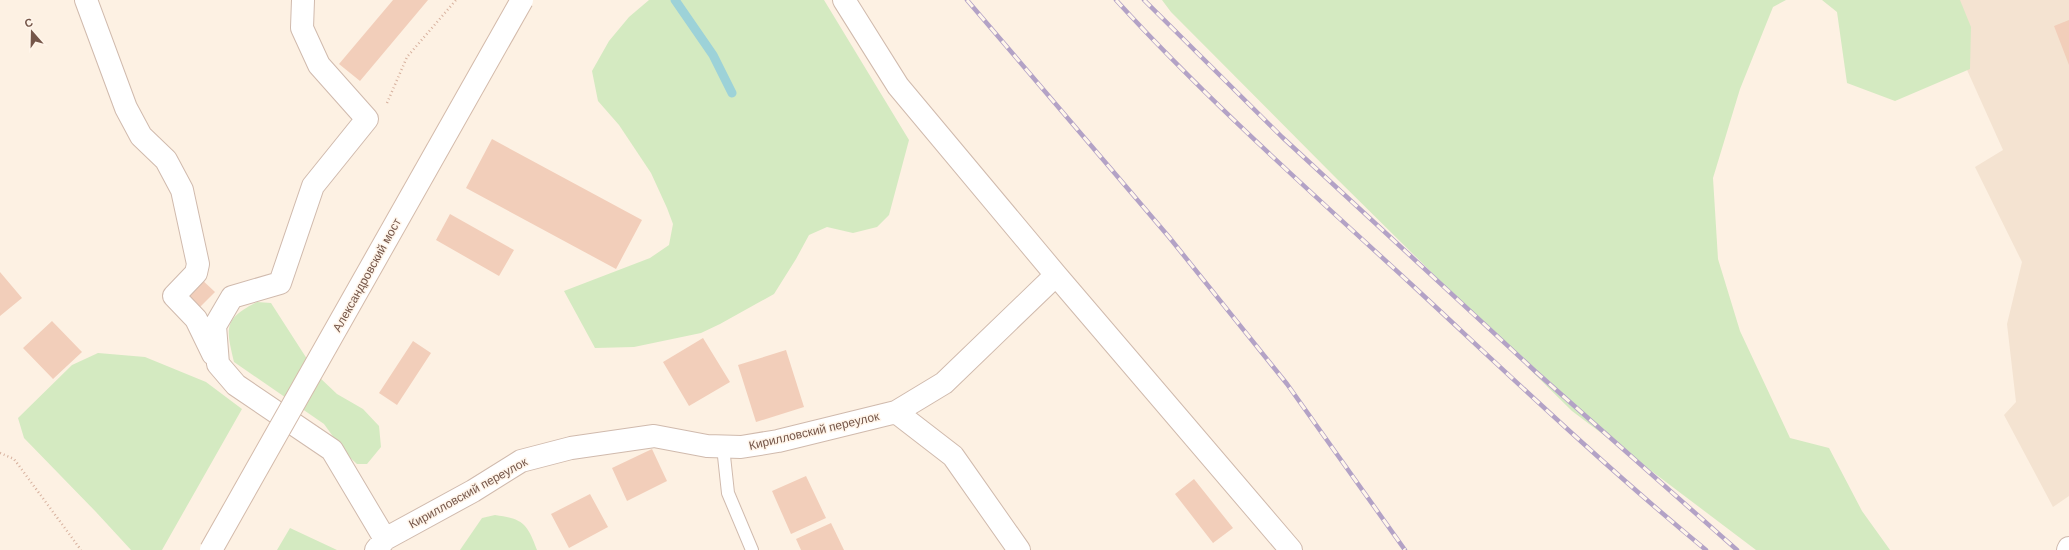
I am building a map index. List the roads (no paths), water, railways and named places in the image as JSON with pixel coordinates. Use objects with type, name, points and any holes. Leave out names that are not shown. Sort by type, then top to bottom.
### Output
[{"type":"street","points":[[86,0],[126,108],[141,136],[166,160],[182,190],[198,264],[196,273],[174,296],[196,319],[218,364],[236,385],[332,450],[381,544]]},
{"type":"street","points":[[218,364],[215,326],[232,297],[280,283],[313,186],[367,119],[319,65],[302,28],[303,0]]},
{"type":"street","name":"Александровский мост","points":[[211,550],[522,0]]},
{"type":"street","points":[[844,0],[898,86],[1056,275],[1291,550]]},
{"type":"street","name":"Кирилловский переулок","points":[[381,544],[473,491],[521,461],[571,448],[654,436],[723,447],[741,448],[778,441],[896,412],[944,383],[1056,275]]},
{"type":"street","name":"Кирилловский переулок","points":[[896,412],[953,456],[1020,550]]},
{"type":"lane","points":[[723,447],[728,493],[752,550]]},
{"type":"waterway","points":[[675,0],[713,55],[732,93]]},
{"type":"railway","points":[[967,0],[1169,237],[1287,384],[1405,550]]},
{"type":"railway","points":[[1116,0],[1223,110],[1298,180],[1593,453],[1706,550]]},
{"type":"railway","points":[[1144,0],[1282,137],[1536,372],[1737,550]]}]
